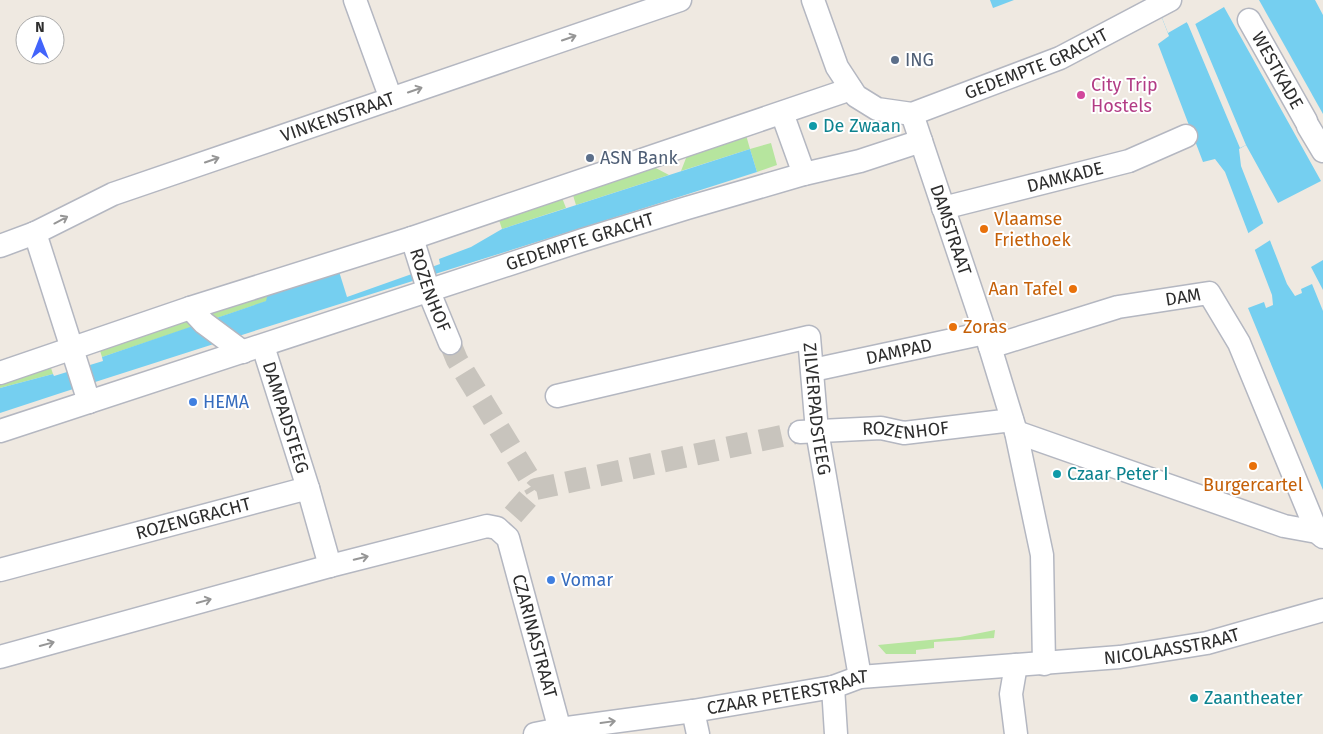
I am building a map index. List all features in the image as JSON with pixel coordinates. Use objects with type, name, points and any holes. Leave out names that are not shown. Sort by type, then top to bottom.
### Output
[{"type":"street","points":[[355,0],[391,98]]},
{"type":"street","name":"VINKENSTRAAT","points":[[0,246],[35,233],[113,194],[680,0]]},
{"type":"street","points":[[813,0],[837,66],[856,96],[877,110],[912,114]]},
{"type":"street","name":"GEDEMPTE GRACHT","points":[[912,114],[1060,58],[1164,4]]},
{"type":"street","name":"WESTKADE","points":[[1249,20],[1323,151]]},
{"type":"street","points":[[0,373],[72,347],[197,315],[412,238],[850,89]]},
{"type":"street","points":[[782,113],[801,168]]},
{"type":"street","name":"DAMSTRAAT","points":[[912,114],[988,340]]},
{"type":"street","name":"DAMKADE","points":[[943,208],[1129,161],[1186,136]]},
{"type":"street","name":"GEDEMPTE GRACHT","points":[[0,431],[84,385],[244,346],[425,277],[583,240],[801,168],[860,161],[921,141]]},
{"type":"street","points":[[35,233],[84,385]]},
{"type":"street","name":"ROZENHOF","points":[[412,238],[450,343]]},
{"type":"street","name":"DAM","points":[[988,340],[1118,307],[1209,293],[1239,344],[1320,535]]},
{"type":"street","points":[[197,315],[244,346]]},
{"type":"street","name":"ZILVERPADSTEEG","points":[[557,396],[809,337],[813,370],[809,432],[860,677]]},
{"type":"street","points":[[988,340],[1014,426],[1042,555],[1044,664]]},
{"type":"street","name":"DAMPAD","points":[[813,370],[988,340]]},
{"type":"street","name":"DAMPADSTEEG","points":[[244,346],[308,488]]},
{"type":"street","name":"ROZENHOF","points":[[809,432],[881,428],[904,432],[1014,426]]},
{"type":"street","name":"DAM","points":[[1014,426],[1284,526],[1320,535]]},
{"type":"street","points":[[0,657],[330,566],[308,488]]},
{"type":"street","name":"ROZENGRACHT","points":[[0,570],[308,488]]},
{"type":"street","name":"CZARINASTRAAT","points":[[330,566],[488,526],[506,527],[560,731]]},
{"type":"street","name":"NICOLAASSTRAAT","points":[[1016,664],[1044,664],[1120,657],[1207,644],[1323,610]]},
{"type":"street","points":[[1016,664],[1011,694],[1016,734]]},
{"type":"street","name":"CZAAR PETERSTRAAT","points":[[535,734],[693,711],[833,687],[860,677],[1016,664]]},
{"type":"street","points":[[833,687],[836,734]]},
{"type":"street","points":[[693,711],[698,734]]},
{"type":"green space","points":[[746,135],[750,149],[681,171],[688,153]]},
{"type":"green space","points":[[771,143],[777,165],[757,172],[750,149]]},
{"type":"green space","points":[[652,166],[669,175],[576,205],[572,192]]},
{"type":"green space","points":[[561,195],[566,208],[502,229],[498,217]]},
{"type":"green space","points":[[269,289],[267,301],[211,320],[199,311]]},
{"type":"green space","points":[[182,318],[195,326],[102,357],[98,344]]},
{"type":"green space","points":[[48,359],[53,374],[0,388],[0,377]]},
{"type":"green space","points":[[995,630],[994,638],[934,642],[934,648],[916,650],[916,654],[886,654],[878,645],[960,637]]},
{"type":"water","points":[[990,0],[1014,0],[993,8]]},
{"type":"water","points":[[1155,0],[1179,0],[1187,23],[1192,26],[1224,7],[1321,181],[1278,203],[1246,145],[1239,149],[1241,166],[1287,284],[1295,296],[1302,293],[1301,289],[1312,284],[1323,311],[1323,490],[1248,308],[1264,302],[1266,308],[1273,305],[1272,295],[1225,172],[1215,159],[1203,162],[1158,44],[1169,36]]},
{"type":"water","points":[[1259,0],[1315,0],[1323,15],[1323,114]]},
{"type":"water","points":[[750,149],[757,172],[0,413],[0,388],[53,374],[54,376],[103,361],[102,357],[266,301],[269,289],[337,265],[347,297],[440,264],[439,259],[471,247],[502,229]]},
{"type":"water","points":[[1323,260],[1323,290],[1311,267]]},
{"type":"pier","points":[[1155,0],[1181,0],[1190,22],[1194,21],[1246,145],[1240,148],[1187,22],[1168,33]]},
{"type":"pier","points":[[1265,222],[1272,239],[1253,251],[1247,234]]},
{"type":"tunnel","points":[[450,343],[457,360],[536,489]]},
{"type":"tunnel","points":[[513,515],[536,489],[800,432]]},
{"type":"place","name":"ING","points":[[895,60]]},
{"type":"place","name":"City Trip Hostels","points":[[1081,95]]},
{"type":"place","name":"De Zwaan","points":[[813,126]]},
{"type":"place","name":"ASN Bank","points":[[590,158]]},
{"type":"place","name":"Vlaamse Friethoek","points":[[984,229]]},
{"type":"place","name":"Aan Tafel","points":[[1073,289]]},
{"type":"place","name":"Zoras","points":[[953,327]]},
{"type":"place","name":"HEMA","points":[[193,402]]},
{"type":"place","name":"Burgercartel","points":[[1253,466]]},
{"type":"place","name":"Czaar Peter I","points":[[1057,474]]},
{"type":"place","name":"Vomar","points":[[551,580]]},
{"type":"place","name":"Zaantheater","points":[[1194,698]]}]
